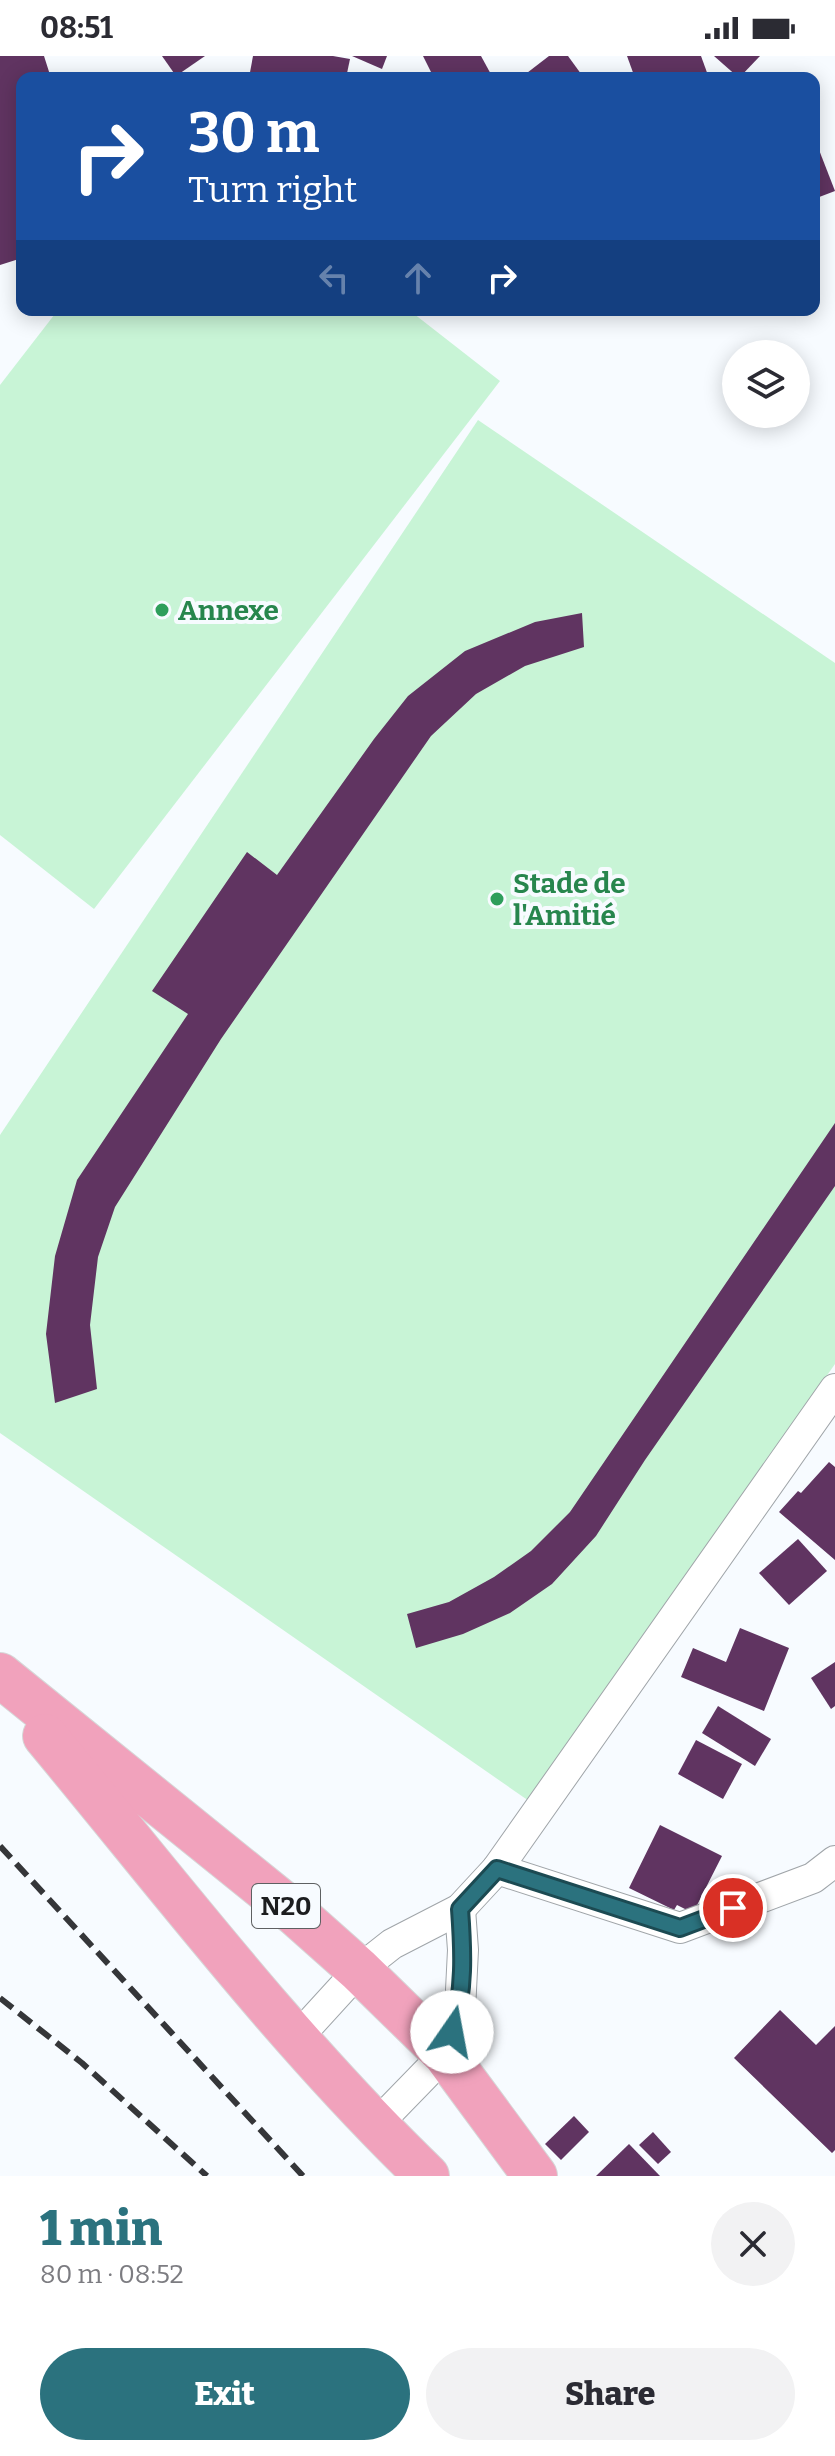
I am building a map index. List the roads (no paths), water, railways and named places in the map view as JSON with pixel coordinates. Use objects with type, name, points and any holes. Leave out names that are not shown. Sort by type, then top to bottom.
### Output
[{"type":"main road","name":"N20","points":[[0,1675],[296,1914],[359,1970],[445,2054],[535,2176]]},
{"type":"main road","name":"N20","points":[[0,1682],[296,2039],[375,2126],[427,2176]]},
{"type":"street","points":[[296,2039],[359,1970],[392,1944],[460,1909],[497,1869],[835,1389]]},
{"type":"street","points":[[497,1869],[680,1928],[813,1878],[835,1861]]},
{"type":"street","points":[[375,2126],[445,2054],[460,2010],[463,1950],[460,1909]]},
{"type":"railway","points":[[0,1846],[303,2176]]},
{"type":"railway","points":[[0,1998],[82,2063],[207,2176]]},
{"type":"place","name":"Annexe","points":[[162,610]]},
{"type":"place","name":"Stade de l'Amitié","points":[[497,899]]}]
